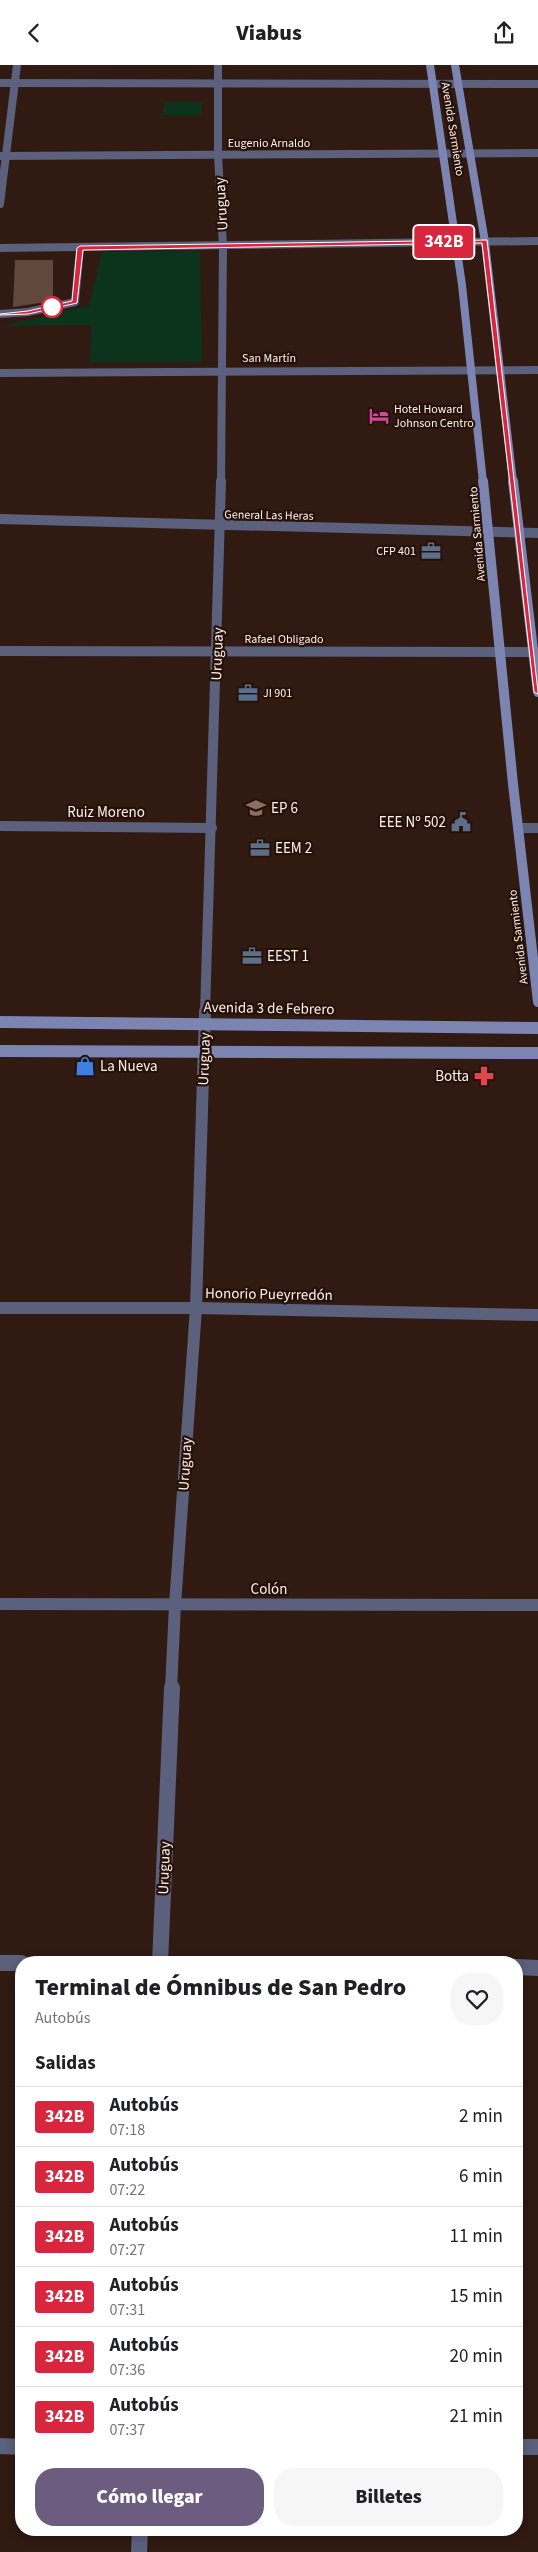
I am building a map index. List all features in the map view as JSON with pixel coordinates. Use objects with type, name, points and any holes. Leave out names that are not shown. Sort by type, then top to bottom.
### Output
[{"type":"main road","name":"Avenida Sarmiento","points":[[430,65],[446,153],[472,371],[518,828],[538,1002]]},
{"type":"main road","name":"Avenida Sarmiento","points":[[455,65],[485,241],[518,533],[536,652],[538,692]]},
{"type":"main road","name":"Avenida 3 de Febrero","points":[[0,1022],[205,1022],[538,1028]]},
{"type":"main road","points":[[0,1051],[538,1053]]},
{"type":"street","points":[[0,204],[3,156],[16,65]]},
{"type":"street","name":"Uruguay","points":[[160,1956],[175,1605],[196,1308],[218,651],[223,371],[223,246],[218,155],[218,65]]},
{"type":"street","points":[[0,83],[538,84]]},
{"type":"street","name":"Eugenio Arnaldo","points":[[3,156],[538,153]]},
{"type":"street","points":[[0,248],[538,241]]},
{"type":"street","points":[[0,313],[28,312],[75,302],[80,248]]},
{"type":"street","name":"San Martín","points":[[0,373],[538,370]]},
{"type":"street","name":"General Las Heras","points":[[0,519],[538,533]]},
{"type":"street","name":"Rafael Obligado","points":[[0,651],[536,652]]},
{"type":"street","name":"Ruiz Moreno","points":[[0,826],[212,827]]},
{"type":"street","points":[[518,828],[538,828]]},
{"type":"street","name":"Honorio Pueyrredón","points":[[0,1307],[196,1308],[538,1315]]},
{"type":"street","name":"Colón","points":[[0,1604],[538,1605]]},
{"type":"street","points":[[0,1963],[15,1963]]},
{"type":"street","points":[[523,1967],[538,1967]]},
{"type":"street","points":[[0,2446],[15,2447]]},
{"type":"street","points":[[523,2447],[538,2447]]},
{"type":"street","points":[[139,2552],[140,2536]]},
{"type":"green space","points":[[165,102],[202,102],[201,115],[162,115]]},
{"type":"green space","points":[[200,251],[202,362],[90,362],[91,325],[0,326],[89,306],[102,252]]},
{"type":"building","points":[[15,260],[53,260],[53,301],[13,307]]},
{"type":"bus line","name":"342B","points":[[0,314],[28,312],[75,302],[80,248],[485,241],[538,692]]},
{"type":"place","name":"Hotel Howard Johnson Centro","points":[[379,416]]},
{"type":"place","name":"CFP 401","points":[[431,551]]},
{"type":"place","name":"JI 901","points":[[248,693]]},
{"type":"place","name":"EP 6","points":[[256,808]]},
{"type":"place","name":"EEE Nº 502","points":[[461,822]]},
{"type":"place","name":"EEM 2","points":[[260,848]]},
{"type":"place","name":"EEST 1","points":[[252,956]]},
{"type":"place","name":"La Nueva","points":[[85,1066]]},
{"type":"place","name":"Botta","points":[[484,1076]]}]
